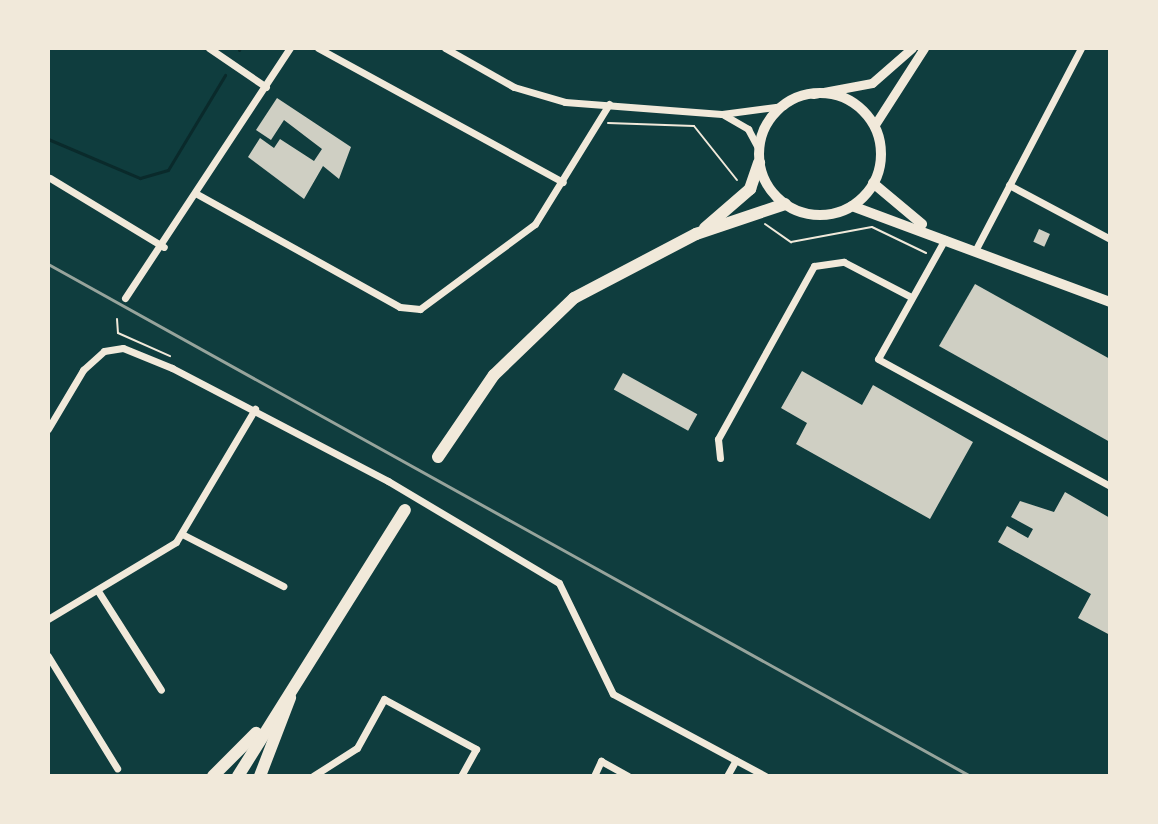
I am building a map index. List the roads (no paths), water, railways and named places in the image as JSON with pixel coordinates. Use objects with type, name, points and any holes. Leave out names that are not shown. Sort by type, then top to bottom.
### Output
[{"type":"highway","points":[[696,234],[742,199],[759,157]]},
{"type":"highway","points":[[438,457],[494,375],[533,333],[574,298],[696,234],[785,204]]},
{"type":"highway","points":[[238,776],[265,725],[293,687],[405,510]]},
{"type":"highway","points":[[262,776],[293,687]]},
{"type":"highway","points":[[213,776],[265,725]]},
{"type":"main road","points":[[852,206],[873,183],[881,155],[874,126],[849,101],[813,94],[783,106],[759,157],[785,204],[811,214],[852,206],[934,232],[1110,302]]},
{"type":"main road","points":[[873,183],[934,232]]},
{"type":"street","points":[[209,48],[266,87]]},
{"type":"street","points":[[125,298],[164,247],[290,48]]},
{"type":"street","points":[[318,48],[563,182]]},
{"type":"street","points":[[445,48],[514,87],[565,102],[722,114],[783,106]]},
{"type":"street","points":[[813,94],[872,83],[912,48]]},
{"type":"street","points":[[874,126],[924,48]]},
{"type":"street","points":[[976,249],[1081,48]]},
{"type":"street","points":[[197,194],[400,307],[420,309],[496,260],[535,224],[609,104]]},
{"type":"street","points":[[722,114],[748,129],[759,157]]},
{"type":"street","points":[[50,178],[164,247]]},
{"type":"street","points":[[1009,185],[1109,238]]},
{"type":"street","points":[[946,237],[878,359],[1110,486]]},
{"type":"street","points":[[720,458],[718,439],[814,266],[844,262],[911,297]]},
{"type":"street","points":[[48,429],[83,370],[110,349],[173,366],[441,510],[569,593],[593,666],[613,694],[765,776]]},
{"type":"street","points":[[48,619],[98,591],[182,534],[255,409]]},
{"type":"street","points":[[182,534],[283,586]]},
{"type":"street","points":[[98,591],[161,690]]},
{"type":"street","points":[[48,656],[117,768]]},
{"type":"street","points":[[313,776],[357,748],[384,699],[476,749],[461,776]]},
{"type":"street","points":[[727,776],[736,760]]},
{"type":"street","points":[[594,776],[601,761],[628,776]]},
{"type":"waterway","points":[[48,139],[140,178],[168,170],[225,75]]},
{"type":"railway","points":[[48,264],[970,776]]}]
